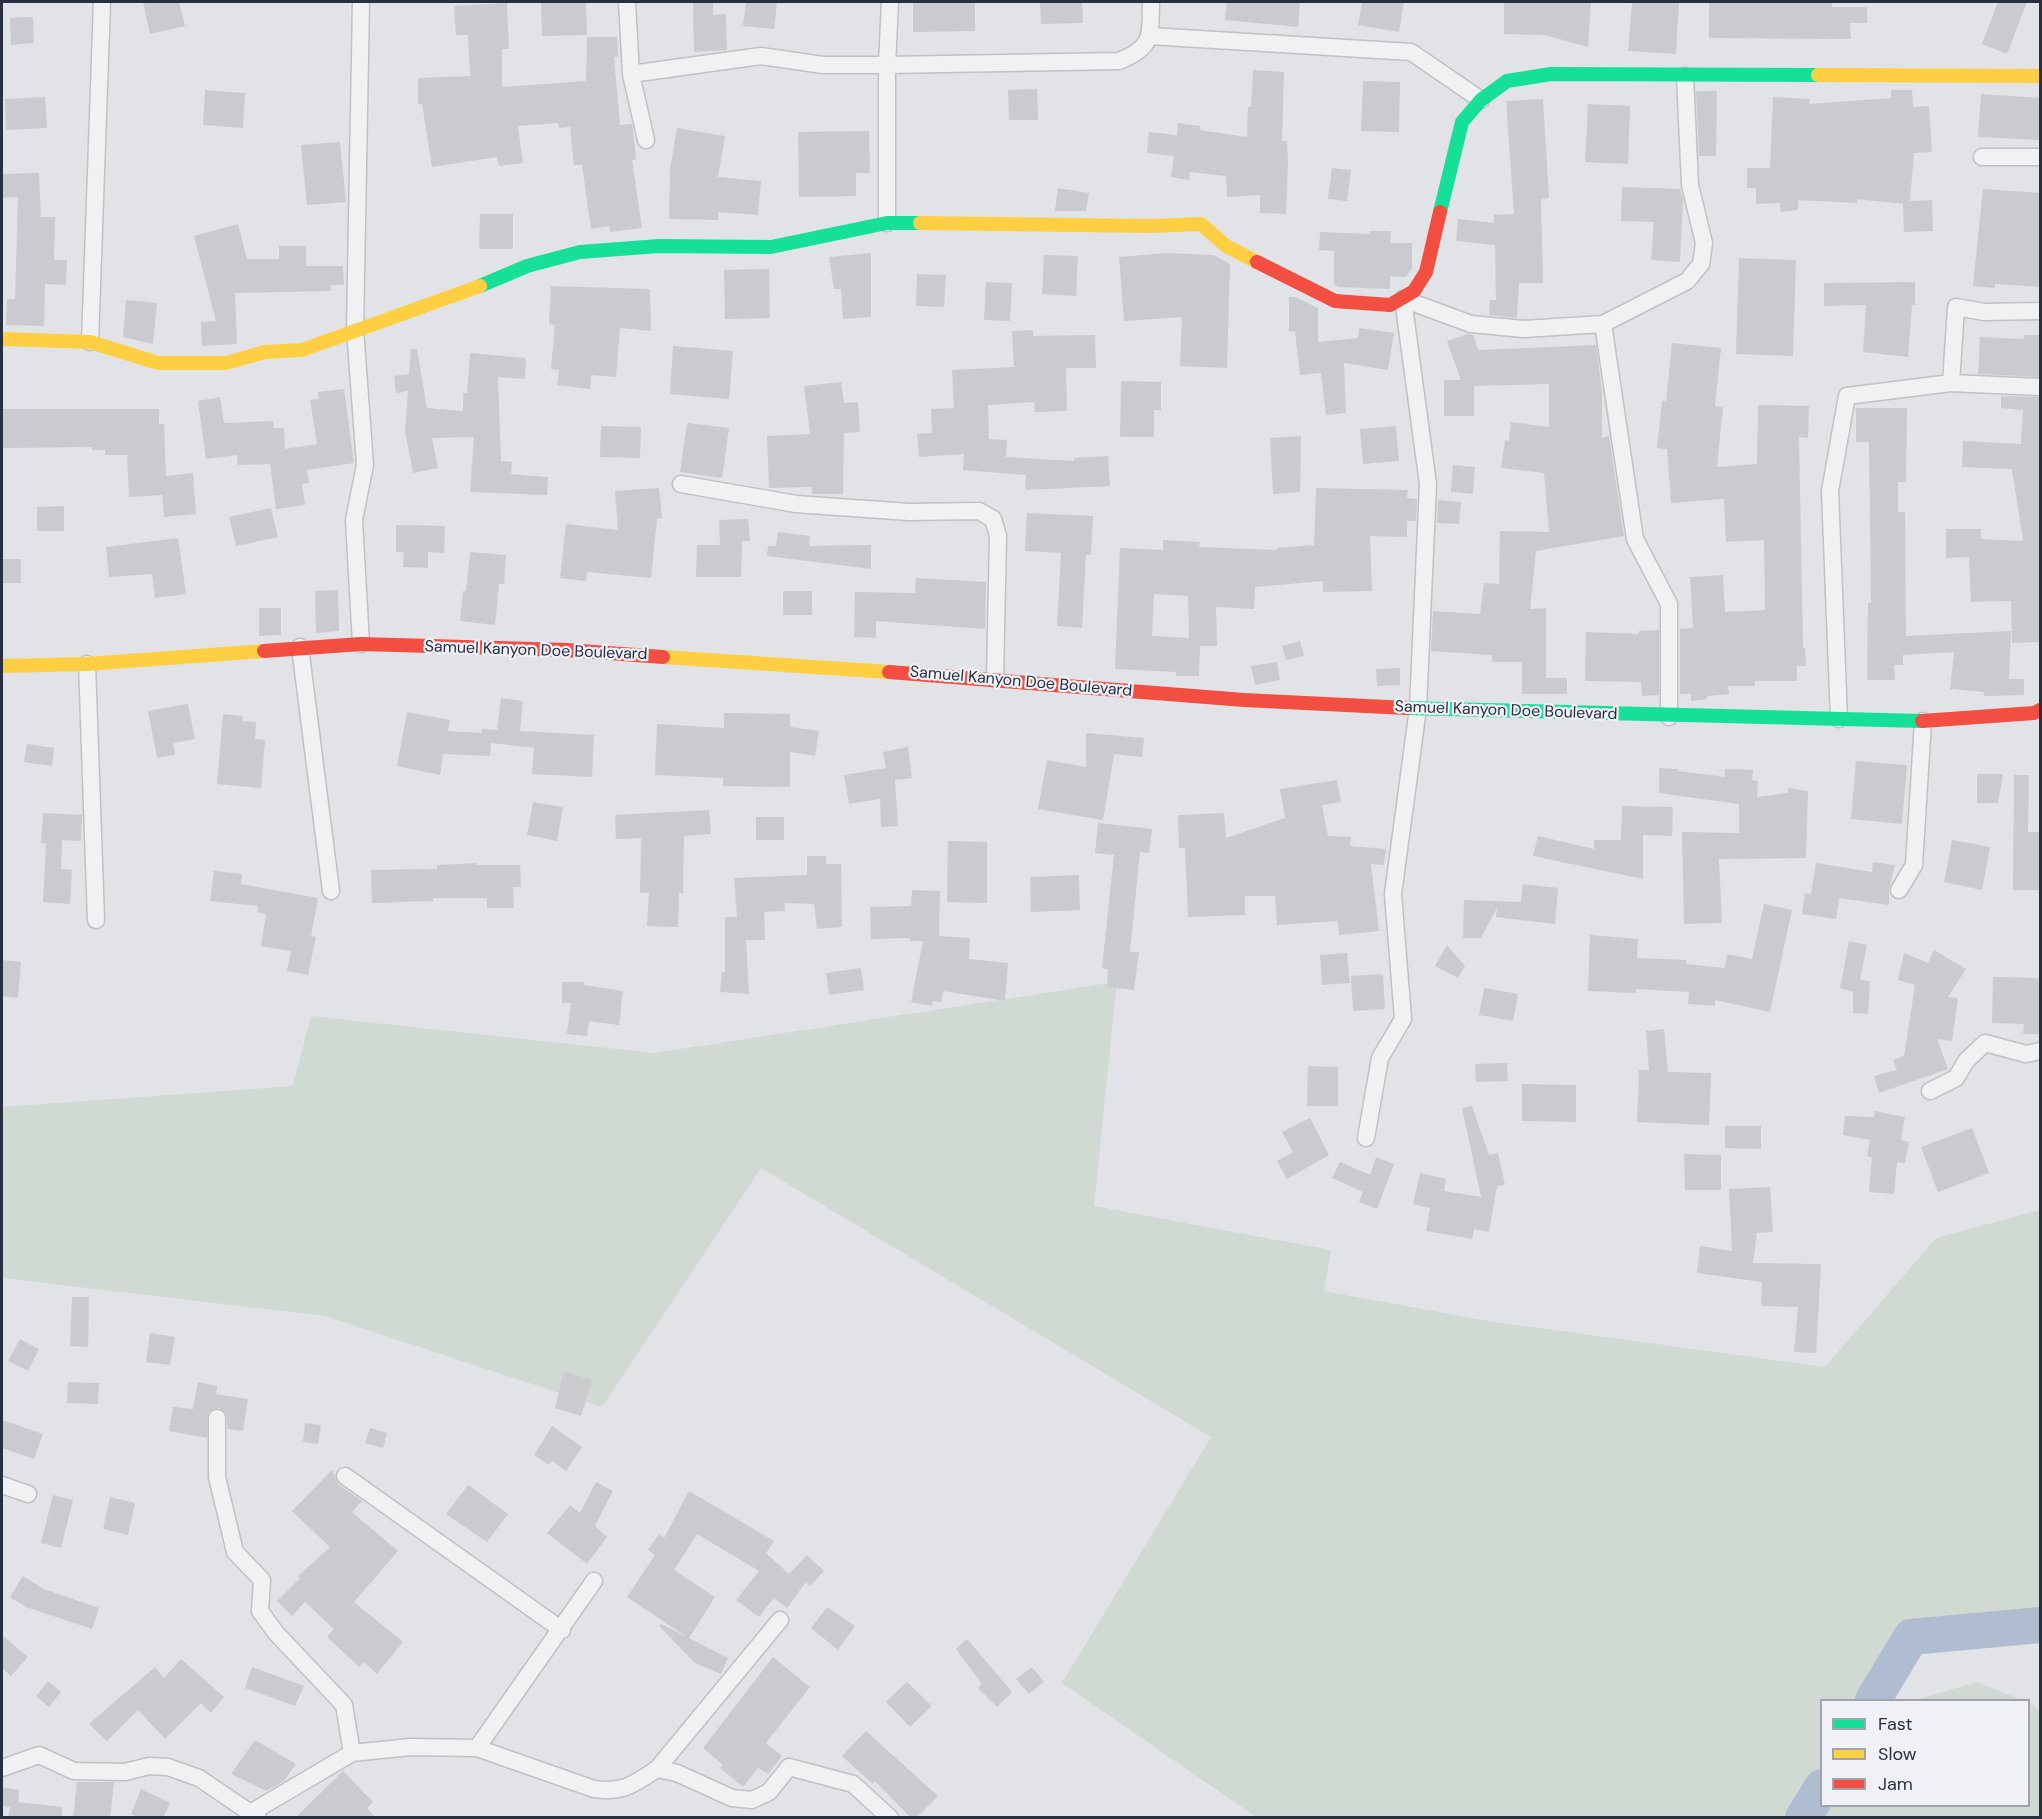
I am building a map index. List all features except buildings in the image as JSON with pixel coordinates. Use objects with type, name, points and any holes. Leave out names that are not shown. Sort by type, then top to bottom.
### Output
[{"type":"street","points":[[90,342],[102,2]]},
{"type":"street","points":[[361,2],[355,329],[365,465],[354,520],[361,644]]},
{"type":"street","points":[[627,2],[631,74],[646,140]]},
{"type":"street","points":[[887,223],[887,66],[890,2]]},
{"type":"street","points":[[631,74],[761,56],[824,64],[887,66],[1119,61],[1139,53],[1150,36],[1151,2]]},
{"type":"street","points":[[1150,36],[1411,52],[1481,100]]},
{"type":"street","points":[[2,339],[90,342],[158,363],[226,363],[265,352],[302,350],[355,329],[483,285],[527,266],[580,252],[659,246],[771,247],[887,223],[1150,226],[1201,224],[1226,246],[1335,301],[1390,305],[1414,291],[1426,272],[1462,122],[1481,100],[1507,81],[1551,74],[2040,76]]},
{"type":"street","points":[[1403,299],[1471,324],[1524,329],[1603,324],[1688,281],[1701,264],[1704,243],[1690,185],[1685,76]]},
{"type":"street","points":[[1982,157],[2040,157]]},
{"type":"street","points":[[1366,1138],[1380,1058],[1403,1019],[1393,894],[1418,708],[1428,484],[1403,299]]},
{"type":"street","points":[[1951,383],[1956,307],[1984,312],[2040,311]]},
{"type":"street","points":[[1603,324],[1635,539],[1669,604],[1669,717]]},
{"type":"street","points":[[1839,719],[1830,491],[1847,396],[1951,383],[2040,387]]},
{"type":"street","points":[[681,484],[795,504],[909,512],[979,511],[993,519],[998,536],[995,679]]},
{"type":"street","name":"Samuel Kanyon Doe Boulevard","points":[[2,666],[87,664],[361,644],[567,650],[995,679],[1244,700],[1418,708],[1669,717],[1923,721],[2034,713],[2040,710]]},
{"type":"street","points":[[300,647],[331,891]]},
{"type":"street","points":[[87,664],[96,920]]},
{"type":"street","points":[[1899,890],[1914,865],[1923,721]]},
{"type":"street","points":[[1930,1090],[1956,1078],[1966,1061],[1985,1043],[2026,1054],[2040,1051]]},
{"type":"street","points":[[217,1418],[217,1477],[236,1552],[262,1580],[260,1611],[276,1633],[344,1705],[352,1753]]},
{"type":"street","points":[[345,1476],[562,1630]]},
{"type":"street","points":[[2,1485],[28,1494]]},
{"type":"street","points":[[477,1748],[562,1630],[594,1581]]},
{"type":"street","points":[[2,1768],[39,1755],[74,1772],[125,1772],[149,1766],[168,1767],[199,1778],[252,1816],[352,1753],[410,1747],[477,1748],[594,1789],[614,1792],[637,1783],[657,1770],[780,1620]]},
{"type":"street","points":[[657,1770],[677,1773],[732,1798],[752,1800],[769,1792],[789,1767],[853,1784],[890,1818]]},
{"type":"shaded area","points":[[1117,982],[1094,1206],[1331,1250],[1324,1291],[1488,1321],[1825,1367],[1936,1238],[2040,1210],[2040,1638],[1997,1625],[1890,1649],[1896,1699],[1820,1699],[1820,1807],[2030,1807],[2030,1704],[2040,1710],[2040,1817],[1256,1817],[1062,1683],[1211,1437],[761,1168],[602,1407],[325,1316],[2,1278],[2,1107],[293,1086],[311,1016],[654,1053]]},
{"type":"shaded area","points":[[1977,1682],[2020,1699],[1918,1699]]},
{"type":"waterway","points":[[1874,1699],[1911,1637],[2040,1625]]},
{"type":"waterway","points":[[1803,1818],[1820,1790]]},
{"type":"traffic: fast","points":[[1440,212],[1462,122],[1481,100],[1507,81],[1551,74],[1818,75]]},
{"type":"traffic: fast","points":[[480,286],[527,266],[580,252],[659,246],[771,247],[887,223],[920,223]]},
{"type":"traffic: fast","points":[[1407,708],[1922,721]]},
{"type":"traffic: slow","points":[[1818,75],[2040,76]]},
{"type":"traffic: slow","points":[[920,223],[1150,226],[1201,224],[1226,246],[1257,262]]},
{"type":"traffic: slow","points":[[2,339],[90,342],[158,363],[226,363],[265,352],[302,350],[480,286]]},
{"type":"traffic: slow","points":[[2,666],[87,664],[264,651]]},
{"type":"traffic: slow","points":[[663,657],[889,672]]},
{"type":"traffic: jam","points":[[1257,262],[1335,301],[1390,305],[1414,291],[1426,272],[1440,212]]},
{"type":"traffic: jam","points":[[264,651],[361,644],[567,650],[663,657]]},
{"type":"traffic: jam","points":[[889,672],[1244,700],[1407,708]]},
{"type":"traffic: jam","points":[[1922,721],[2034,713],[2040,710]]}]
